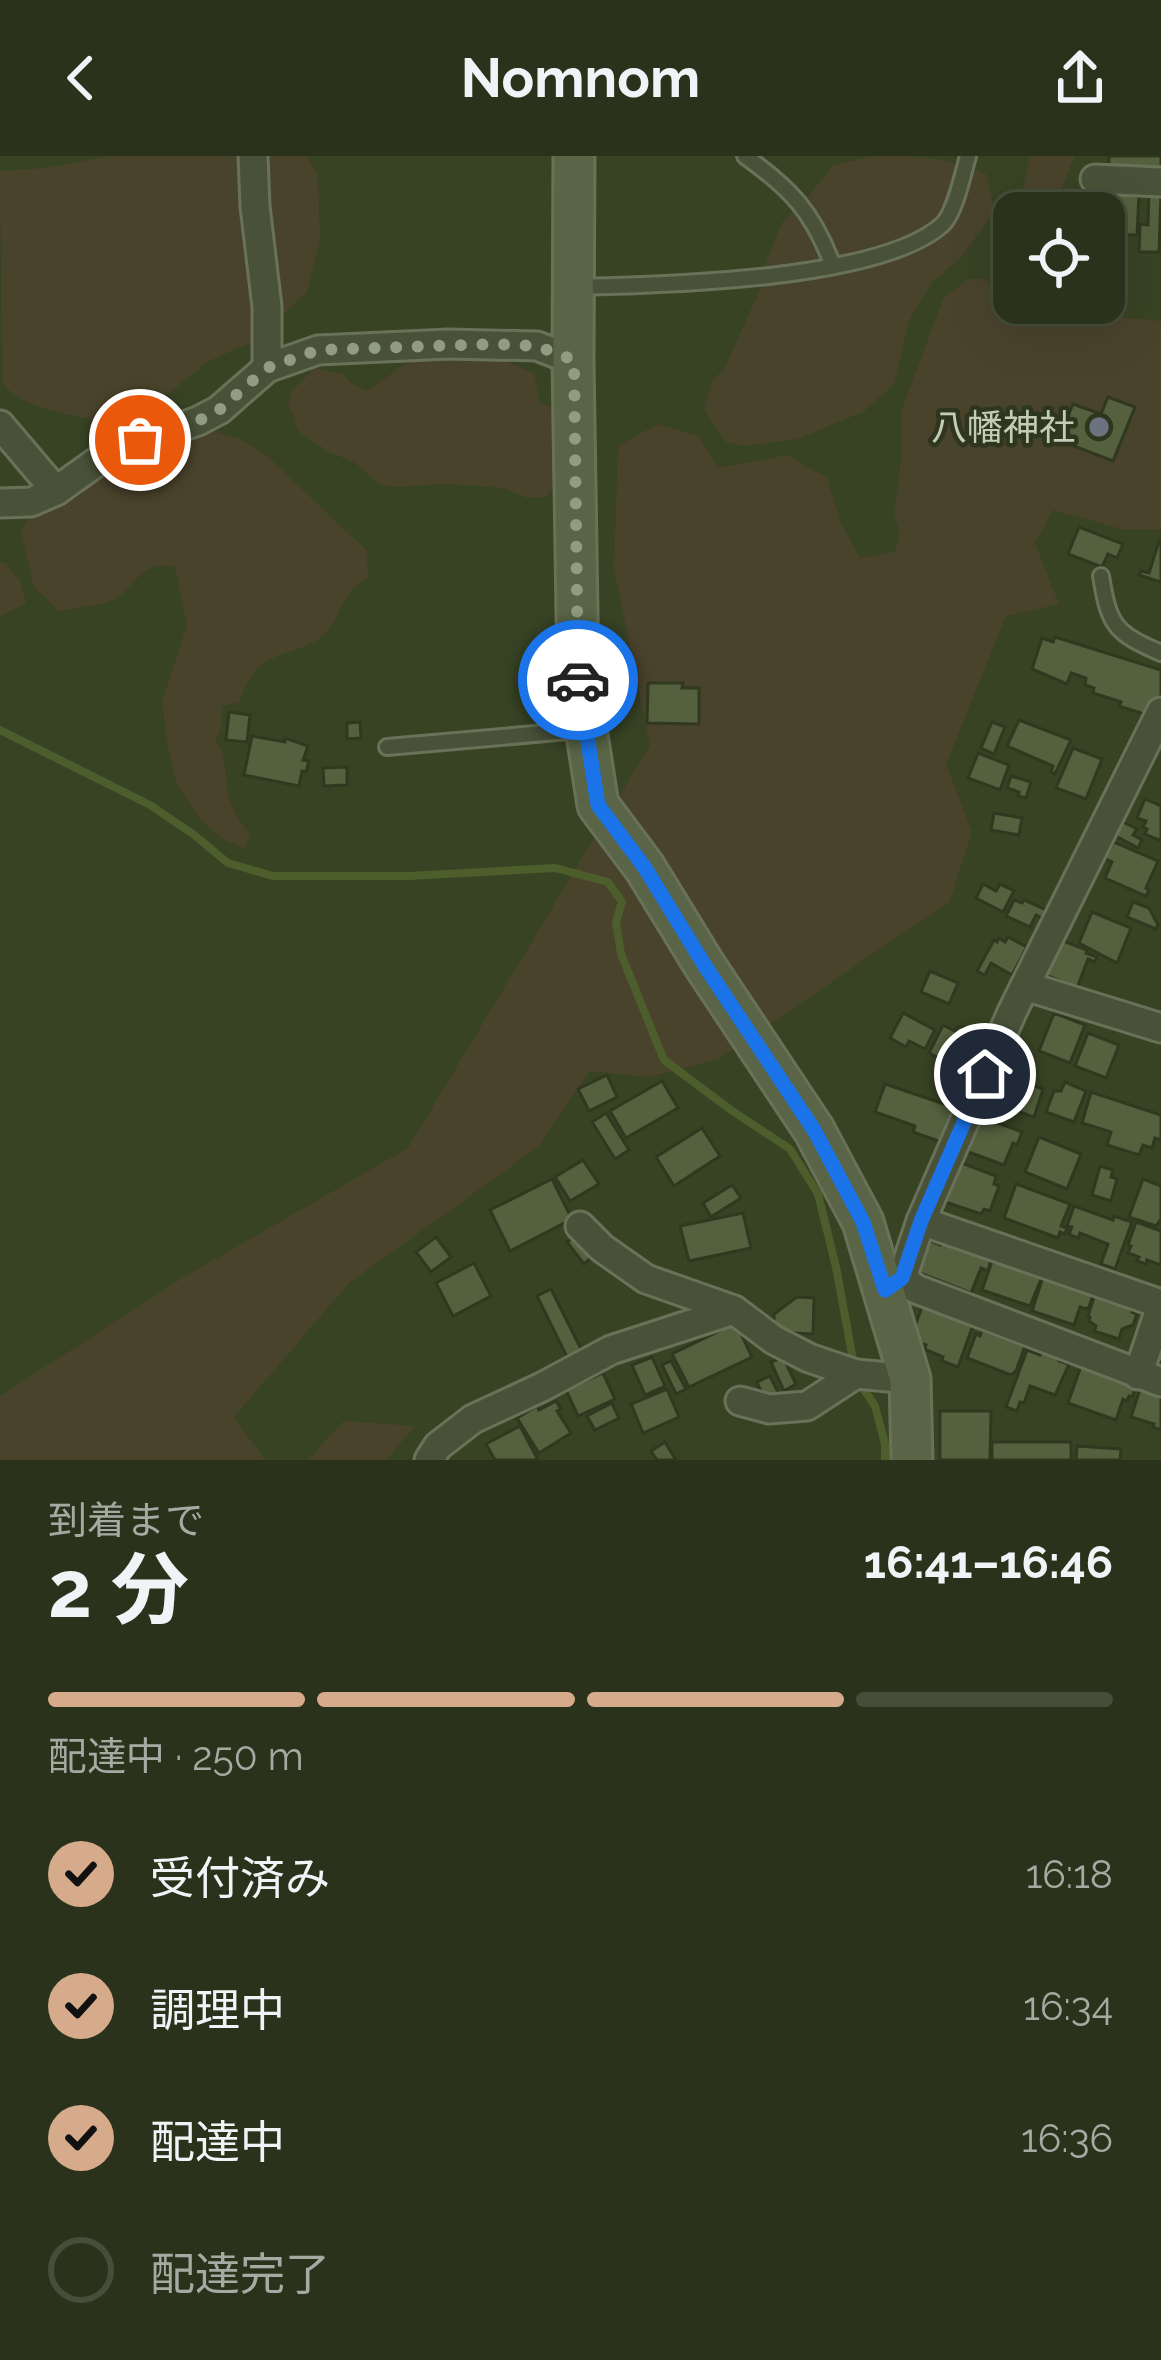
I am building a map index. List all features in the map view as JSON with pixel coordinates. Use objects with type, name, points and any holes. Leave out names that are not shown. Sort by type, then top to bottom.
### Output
[{"type":"street","points":[[253,156],[267,307],[267,368]]},
{"type":"street","points":[[574,156],[578,677],[598,805],[645,868],[814,1130],[894,1284],[910,1378],[912,1460]]},
{"type":"street","points":[[1095,179],[1161,182]]},
{"type":"street","points":[[0,503],[31,502],[56,491],[112,451],[198,421],[219,410],[267,368],[318,350],[449,344],[537,346],[574,360]]},
{"type":"street","points":[[0,424],[56,491]]},
{"type":"street","points":[[894,1284],[1025,986],[1161,712]]},
{"type":"street","points":[[1025,986],[1161,1028]]},
{"type":"street","points":[[894,1284],[1149,1378],[1161,1305],[921,1221]]},
{"type":"street","points":[[580,1226],[646,1279],[734,1310],[808,1358],[856,1374],[910,1378]]},
{"type":"street","points":[[429,1460],[438,1446],[473,1419],[611,1350],[734,1310]]},
{"type":"street","points":[[740,1401],[769,1409],[807,1406],[856,1374]]},
{"type":"lane","points":[[745,156],[796,197],[833,266]]},
{"type":"lane","points":[[574,286],[757,278],[908,247],[946,222],[968,156]]},
{"type":"lane","points":[[1101,576],[1107,615],[1129,639],[1161,653]]},
{"type":"lane","points":[[387,747],[585,729]]},
{"type":"shaded area","points":[[109,156],[238,156],[258,164],[269,156],[307,156],[318,176],[320,239],[307,292],[252,342],[209,361],[169,393],[117,424],[37,406],[2,381],[0,171]]},
{"type":"shaded area","points":[[873,156],[932,158],[957,164],[987,175],[993,213],[960,259],[932,282],[909,321],[894,384],[863,412],[797,439],[745,446],[726,442],[704,409],[712,382],[725,367],[762,285],[781,224],[832,166]]},
{"type":"shaded area","points":[[1029,156],[1075,156],[1060,192],[1021,192]]},
{"type":"shaded area","points":[[968,279],[987,279],[993,295],[993,324],[1125,324],[1125,318],[1161,321],[1161,530],[1122,529],[1053,510],[1035,543],[1059,604],[1006,616],[946,764],[972,832],[950,901],[719,1059],[647,1077],[590,1071],[538,1147],[349,1283],[234,1417],[265,1460],[0,1460],[0,1396],[184,1277],[408,1148],[650,745],[614,569],[618,446],[658,424],[699,436],[718,468],[788,455],[827,478],[840,521],[860,558],[895,552],[900,535],[894,513],[902,453],[901,412],[943,299]]},
{"type":"shaded area","points":[[411,359],[500,359],[534,373],[540,403],[554,409],[558,479],[546,497],[527,498],[482,486],[380,484],[354,462],[298,431],[288,402],[291,392],[315,368],[343,374],[368,391]]},
{"type":"shaded area","points":[[185,432],[217,432],[265,454],[367,551],[368,578],[346,597],[327,631],[259,667],[239,702],[222,706],[222,727],[215,739],[230,801],[250,834],[244,848],[222,839],[198,817],[177,783],[169,753],[162,701],[187,625],[175,567],[152,567],[108,602],[59,611],[34,587],[21,532],[28,517],[46,506],[80,497],[98,472]]},
{"type":"shaded area","points":[[0,562],[20,581],[26,603],[0,617]]},
{"type":"shaded area","points":[[344,1421],[415,1426],[386,1460],[308,1460]]},
{"type":"building","points":[[1109,156],[1161,156],[1161,170],[1109,166]]},
{"type":"building","points":[[1125,192],[1139,193],[1137,235],[1125,235]]},
{"type":"building","points":[[1149,192],[1161,193],[1159,252],[1139,252],[1140,224],[1148,225]]},
{"type":"building","points":[[1108,397],[1135,407],[1113,461],[1058,440],[1073,404],[1101,414]]},
{"type":"building","points":[[1079,527],[1123,544],[1117,558],[1108,554],[1102,567],[1068,554]]},
{"type":"building","points":[[1159,541],[1161,582],[1139,575],[1149,573]]},
{"type":"building","points":[[1055,637],[1161,670],[1161,696],[1150,716],[1093,693],[1094,688],[1085,685],[1086,678],[1071,673],[1067,684],[1032,669],[1042,638],[1053,642]]},
{"type":"building","points":[[648,683],[699,688],[699,724],[647,723]]},
{"type":"building","points":[[229,712],[250,715],[247,742],[226,740]]},
{"type":"building","points":[[1019,720],[1071,740],[1055,774],[1053,766],[1007,746]]},
{"type":"building","points":[[360,722],[361,738],[347,739],[347,723]]},
{"type":"building","points":[[992,722],[1005,727],[994,754],[981,748]]},
{"type":"building","points":[[252,736],[285,742],[285,738],[308,746],[303,760],[309,761],[299,786],[244,775]]},
{"type":"building","points":[[1073,748],[1102,759],[1086,799],[1056,788]]},
{"type":"building","points":[[978,753],[1009,765],[1000,790],[968,778]]},
{"type":"building","points":[[347,767],[347,785],[324,786],[323,768]]},
{"type":"building","points":[[1011,776],[1031,782],[1026,798],[1007,788]]},
{"type":"building","points":[[1145,799],[1161,806],[1161,841],[1145,834],[1146,821],[1137,818]]},
{"type":"building","points":[[994,813],[1022,818],[1019,835],[991,830]]},
{"type":"building","points":[[1119,820],[1137,829],[1133,835],[1142,840],[1138,848],[1112,834]]},
{"type":"building","points":[[1114,842],[1158,861],[1146,896],[1105,878],[1112,862],[1104,858]]},
{"type":"building","points":[[983,884],[996,891],[1000,884],[1014,891],[1003,912],[976,898]]},
{"type":"building","points":[[1014,900],[1046,910],[1042,918],[1036,915],[1030,927],[1006,916]]},
{"type":"building","points":[[1133,902],[1149,908],[1156,929],[1127,917]]},
{"type":"building","points":[[1092,912],[1131,928],[1117,963],[1079,943]]},
{"type":"building","points":[[1008,937],[1027,947],[1012,975],[991,963],[985,975],[977,971],[994,940],[1005,942]]},
{"type":"building","points":[[1058,939],[1097,957],[1095,962],[1088,959],[1077,988],[1045,975]]},
{"type":"building","points":[[930,971],[958,983],[949,1004],[921,992]]},
{"type":"building","points":[[903,1013],[935,1030],[925,1049],[909,1041],[906,1047],[890,1038]]},
{"type":"building","points":[[1054,1013],[1085,1025],[1070,1063],[1039,1051]]},
{"type":"building","points":[[943,1025],[955,1031],[963,1027],[987,1039],[969,1065],[952,1056],[948,1063],[929,1053]]},
{"type":"building","points":[[1088,1033],[1119,1045],[1106,1078],[1075,1066]]},
{"type":"building","points":[[607,1075],[617,1097],[589,1111],[578,1089]]},
{"type":"building","points":[[1015,1079],[1043,1089],[1034,1117],[1005,1107]]},
{"type":"building","points":[[662,1081],[678,1108],[626,1138],[610,1111]]},
{"type":"building","points":[[1065,1082],[1086,1091],[1074,1122],[1046,1112],[1054,1091],[1061,1091]]},
{"type":"building","points":[[885,1084],[956,1108],[944,1143],[913,1132],[915,1126],[875,1112]]},
{"type":"building","points":[[1091,1092],[1161,1115],[1161,1140],[1155,1138],[1152,1148],[1143,1145],[1139,1155],[1107,1145],[1111,1132],[1082,1123]]},
{"type":"building","points":[[606,1113],[629,1150],[615,1159],[592,1122]]},
{"type":"building","points":[[976,1115],[1022,1132],[1004,1165],[963,1150]]},
{"type":"building","points":[[702,1128],[720,1156],[674,1186],[656,1157]]},
{"type":"building","points":[[1039,1137],[1081,1154],[1067,1189],[1025,1172]]},
{"type":"building","points":[[583,1160],[599,1184],[570,1201],[555,1177]]},
{"type":"building","points":[[959,1162],[996,1176],[994,1184],[999,1186],[990,1211],[984,1209],[981,1214],[945,1202],[943,1194]]},
{"type":"building","points":[[1100,1166],[1113,1170],[1111,1177],[1117,1179],[1111,1201],[1092,1195]]},
{"type":"building","points":[[552,1179],[572,1219],[510,1251],[490,1210]]},
{"type":"building","points":[[1143,1179],[1161,1186],[1161,1219],[1156,1226],[1129,1217]]},
{"type":"building","points":[[1016,1184],[1070,1204],[1061,1226],[1067,1228],[1065,1234],[1060,1232],[1058,1238],[1004,1218]]},
{"type":"building","points":[[732,1185],[741,1198],[711,1217],[703,1203]]},
{"type":"building","points":[[1074,1206],[1132,1222],[1115,1269],[1101,1264],[1108,1244],[1080,1233],[1078,1238],[1069,1234]]},
{"type":"building","points":[[743,1213],[751,1248],[689,1261],[680,1226]]},
{"type":"building","points":[[1136,1222],[1161,1231],[1161,1265],[1137,1261],[1139,1257],[1128,1253]]},
{"type":"building","points":[[578,1233],[596,1254],[584,1264],[567,1242]]},
{"type":"building","points":[[436,1237],[451,1257],[431,1272],[416,1252]]},
{"type":"building","points":[[943,1237],[992,1256],[988,1271],[981,1268],[971,1293],[917,1272],[926,1239],[940,1245]]},
{"type":"building","points":[[994,1256],[1044,1272],[1030,1306],[982,1290]]},
{"type":"building","points":[[474,1263],[491,1296],[453,1316],[436,1283]]},
{"type":"building","points":[[1044,1274],[1096,1287],[1089,1307],[1080,1307],[1074,1325],[1032,1311]]},
{"type":"building","points":[[551,1289],[581,1349],[567,1357],[537,1296]]},
{"type":"building","points":[[1095,1294],[1133,1308],[1137,1314],[1119,1339],[1094,1331],[1096,1326],[1088,1316]]},
{"type":"building","points":[[797,1297],[814,1298],[813,1334],[774,1332],[774,1314]]},
{"type":"building","points":[[922,1307],[973,1325],[958,1367],[910,1340]]},
{"type":"building","points":[[736,1323],[752,1357],[689,1387],[672,1354]]},
{"type":"building","points":[[982,1330],[1025,1346],[1011,1375],[967,1358]]},
{"type":"building","points":[[1027,1350],[1040,1355],[1041,1350],[1069,1364],[1055,1395],[1030,1386],[1017,1411],[1006,1407]]},
{"type":"building","points":[[652,1357],[665,1386],[645,1395],[632,1365]]},
{"type":"building","points":[[783,1357],[796,1384],[784,1391],[771,1362]]},
{"type":"building","points":[[671,1361],[686,1389],[676,1394],[662,1365]]},
{"type":"building","points":[[1081,1366],[1137,1385],[1132,1397],[1123,1399],[1116,1420],[1068,1403]]},
{"type":"building","points":[[603,1373],[615,1399],[578,1416],[566,1390]]},
{"type":"building","points":[[770,1376],[779,1394],[765,1401],[757,1382]]},
{"type":"building","points":[[1141,1386],[1161,1393],[1161,1430],[1131,1417]]},
{"type":"building","points":[[667,1389],[679,1417],[643,1433],[631,1404]]},
{"type":"building","points":[[556,1401],[571,1433],[539,1453],[517,1418]]},
{"type":"building","points":[[612,1403],[619,1418],[595,1430],[587,1416]]},
{"type":"building","points":[[940,1411],[991,1411],[990,1460],[940,1460]]},
{"type":"building","points":[[520,1426],[538,1460],[495,1460],[486,1444]]},
{"type":"building","points":[[665,1442],[676,1460],[657,1460],[651,1451]]},
{"type":"building","points":[[992,1442],[1071,1442],[1071,1460],[992,1460]]},
{"type":"building","points":[[1077,1446],[1121,1449],[1120,1460],[1076,1460]]},
{"type":"waterway","points":[[0,730],[150,805],[228,863],[273,876],[409,876],[555,868],[608,882],[622,902],[616,922],[621,954],[664,1060],[790,1149],[818,1194],[854,1365]]},
{"type":"waterway","points":[[857,1379],[875,1406],[885,1460]]},
{"type":"way so far","points":[[140,440],[198,421],[219,410],[267,368],[318,350],[494,344],[537,346],[574,360],[578,680]]},
{"type":"place","name":"八幡神社","points":[[1099,427]]},
{"type":"route","points":[[578,680],[598,805],[645,868],[814,1130],[863,1222],[885,1290],[902,1278],[921,1221],[985,1074]]}]
